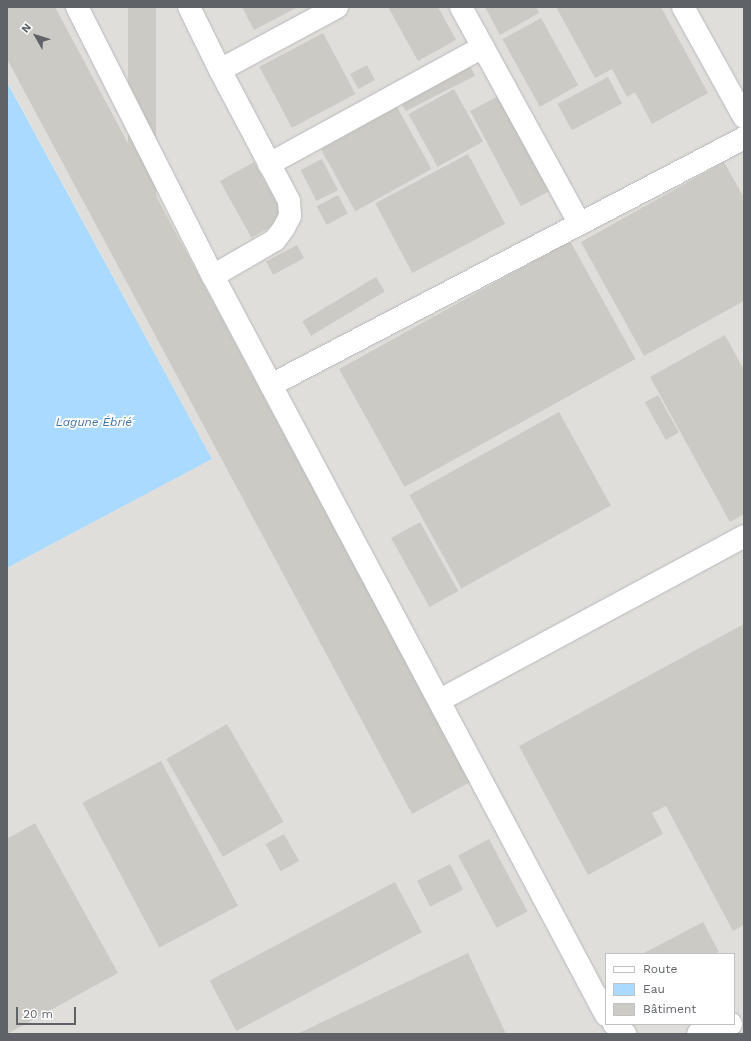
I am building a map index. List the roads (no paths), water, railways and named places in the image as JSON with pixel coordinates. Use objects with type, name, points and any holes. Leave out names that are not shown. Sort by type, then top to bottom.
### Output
[{"type":"street","points":[[77,7],[212,276],[440,700],[605,1013]]},
{"type":"street","points":[[189,7],[220,70],[289,201],[290,216],[276,240],[212,276]]},
{"type":"street","points":[[220,70],[337,7]]},
{"type":"street","points":[[461,7],[580,224]]},
{"type":"street","points":[[683,7],[743,113]]},
{"type":"street","points":[[269,164],[483,48]]},
{"type":"street","points":[[271,385],[744,138]]},
{"type":"street","points":[[440,700],[744,536]]},
{"type":"street","points":[[735,1022],[744,1017]]},
{"type":"street","points":[[615,1025],[625,1034]]},
{"type":"street","points":[[698,1034],[724,1028],[729,1025]]},
{"type":"water","name":"Lagune Ébrié","points":[[7,82],[212,459],[7,568]]}]
